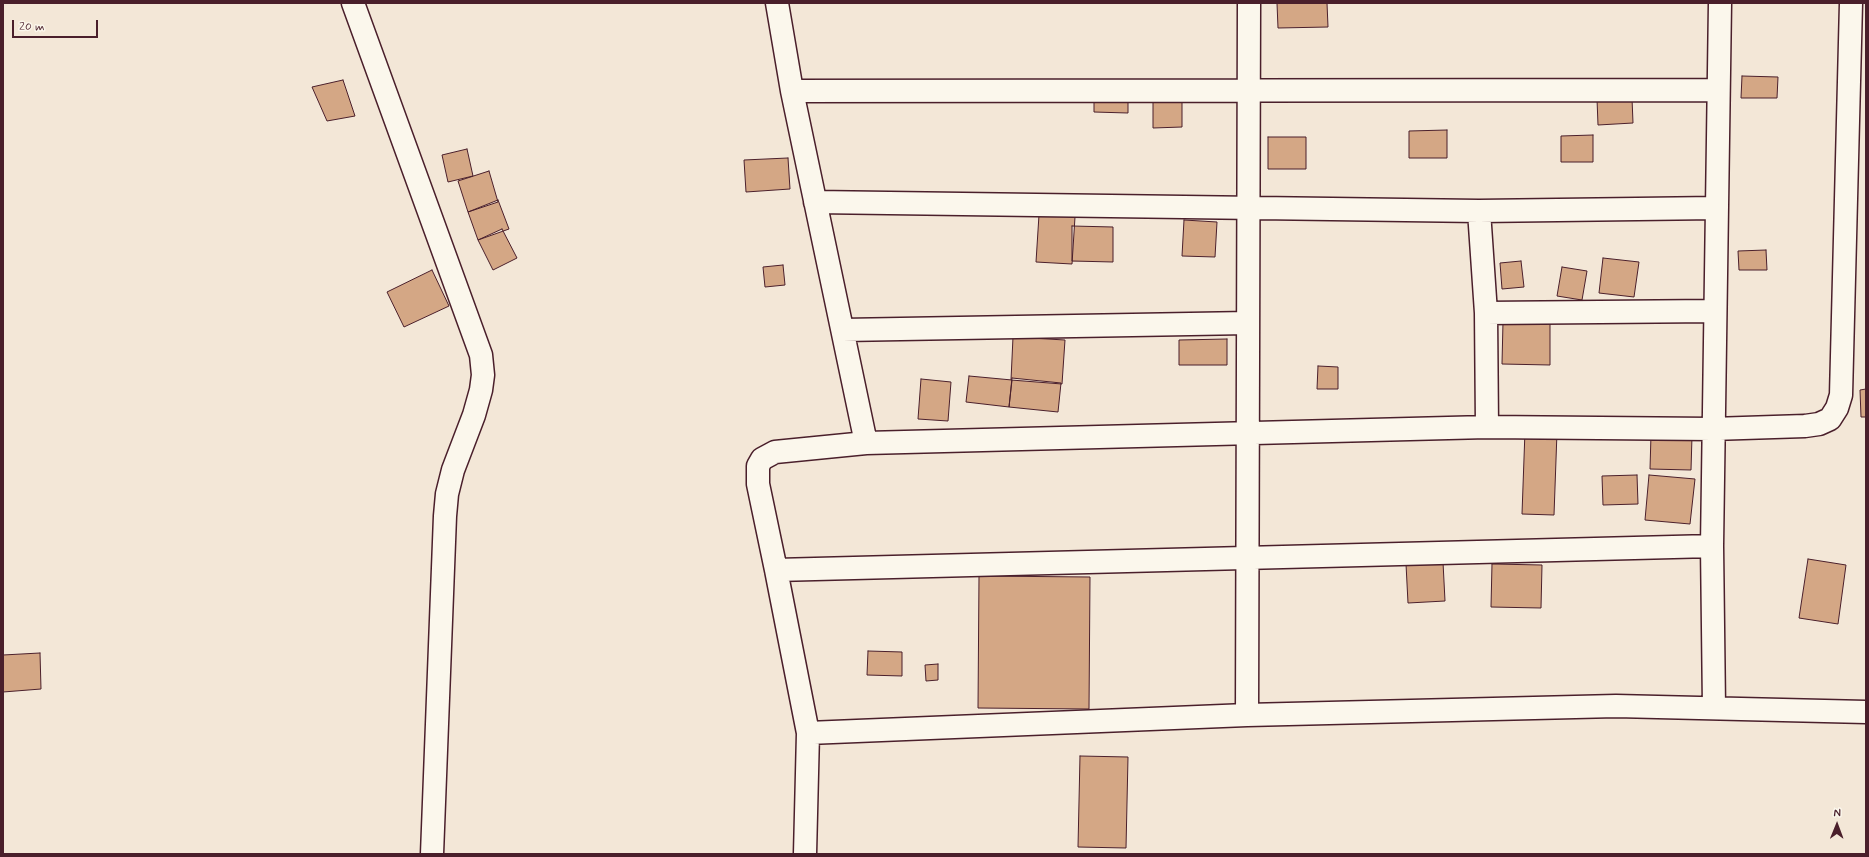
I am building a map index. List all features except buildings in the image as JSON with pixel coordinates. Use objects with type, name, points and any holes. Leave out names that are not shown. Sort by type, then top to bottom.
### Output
[{"type":"street","points":[[353,3],[481,355],[483,375],[482,390],[453,470],[446,501],[432,854]]},
{"type":"street","points":[[777,3],[792,91],[866,443]]},
{"type":"street","points":[[1247,715],[1249,3]]},
{"type":"street","points":[[1714,708],[1712,429],[1720,3]]},
{"type":"street","points":[[805,854],[808,734],[758,484],[758,466],[762,459],[775,452],[866,443],[1487,427],[1712,429],[1805,426],[1819,424],[1830,419],[1837,408],[1841,395],[1851,3]]},
{"type":"street","points":[[792,91],[1718,90]]},
{"type":"street","points":[[815,202],[1479,210],[1716,208]]},
{"type":"street","points":[[1479,210],[1486,313],[1487,427]]},
{"type":"street","points":[[1486,313],[1714,311]]},
{"type":"street","points":[[843,330],[1248,323]]},
{"type":"street","points":[[776,570],[1712,546]]},
{"type":"street","points":[[808,734],[1247,715],[1616,706],[1866,712]]}]
